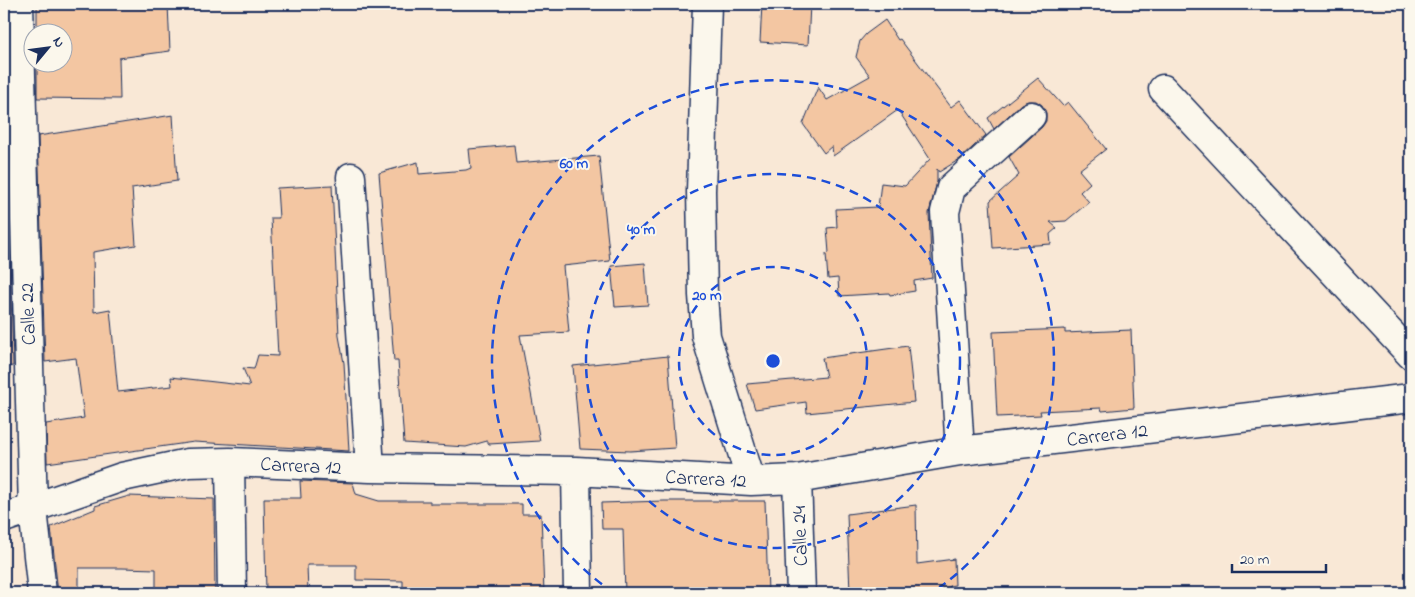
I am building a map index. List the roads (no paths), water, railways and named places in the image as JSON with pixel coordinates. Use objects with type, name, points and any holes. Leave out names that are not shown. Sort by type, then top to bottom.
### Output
[{"type":"street","name":"Calle 22","points":[[19,4],[33,509],[42,593]]},
{"type":"street","points":[[707,4],[701,191],[703,304],[706,336],[751,481]]},
{"type":"street","points":[[1163,89],[1411,355]]},
{"type":"street","points":[[960,451],[945,212],[951,188],[1031,116]]},
{"type":"street","points":[[351,177],[370,468]]},
{"type":"street","name":"Carrera 12","points":[[4,518],[122,477],[188,463],[230,462],[370,468],[576,471],[751,481],[797,478],[960,451],[1411,398]]},
{"type":"street","points":[[230,462],[232,593]]},
{"type":"street","points":[[576,471],[578,593]]},
{"type":"street","name":"Calle 24","points":[[797,478],[801,593]]}]
